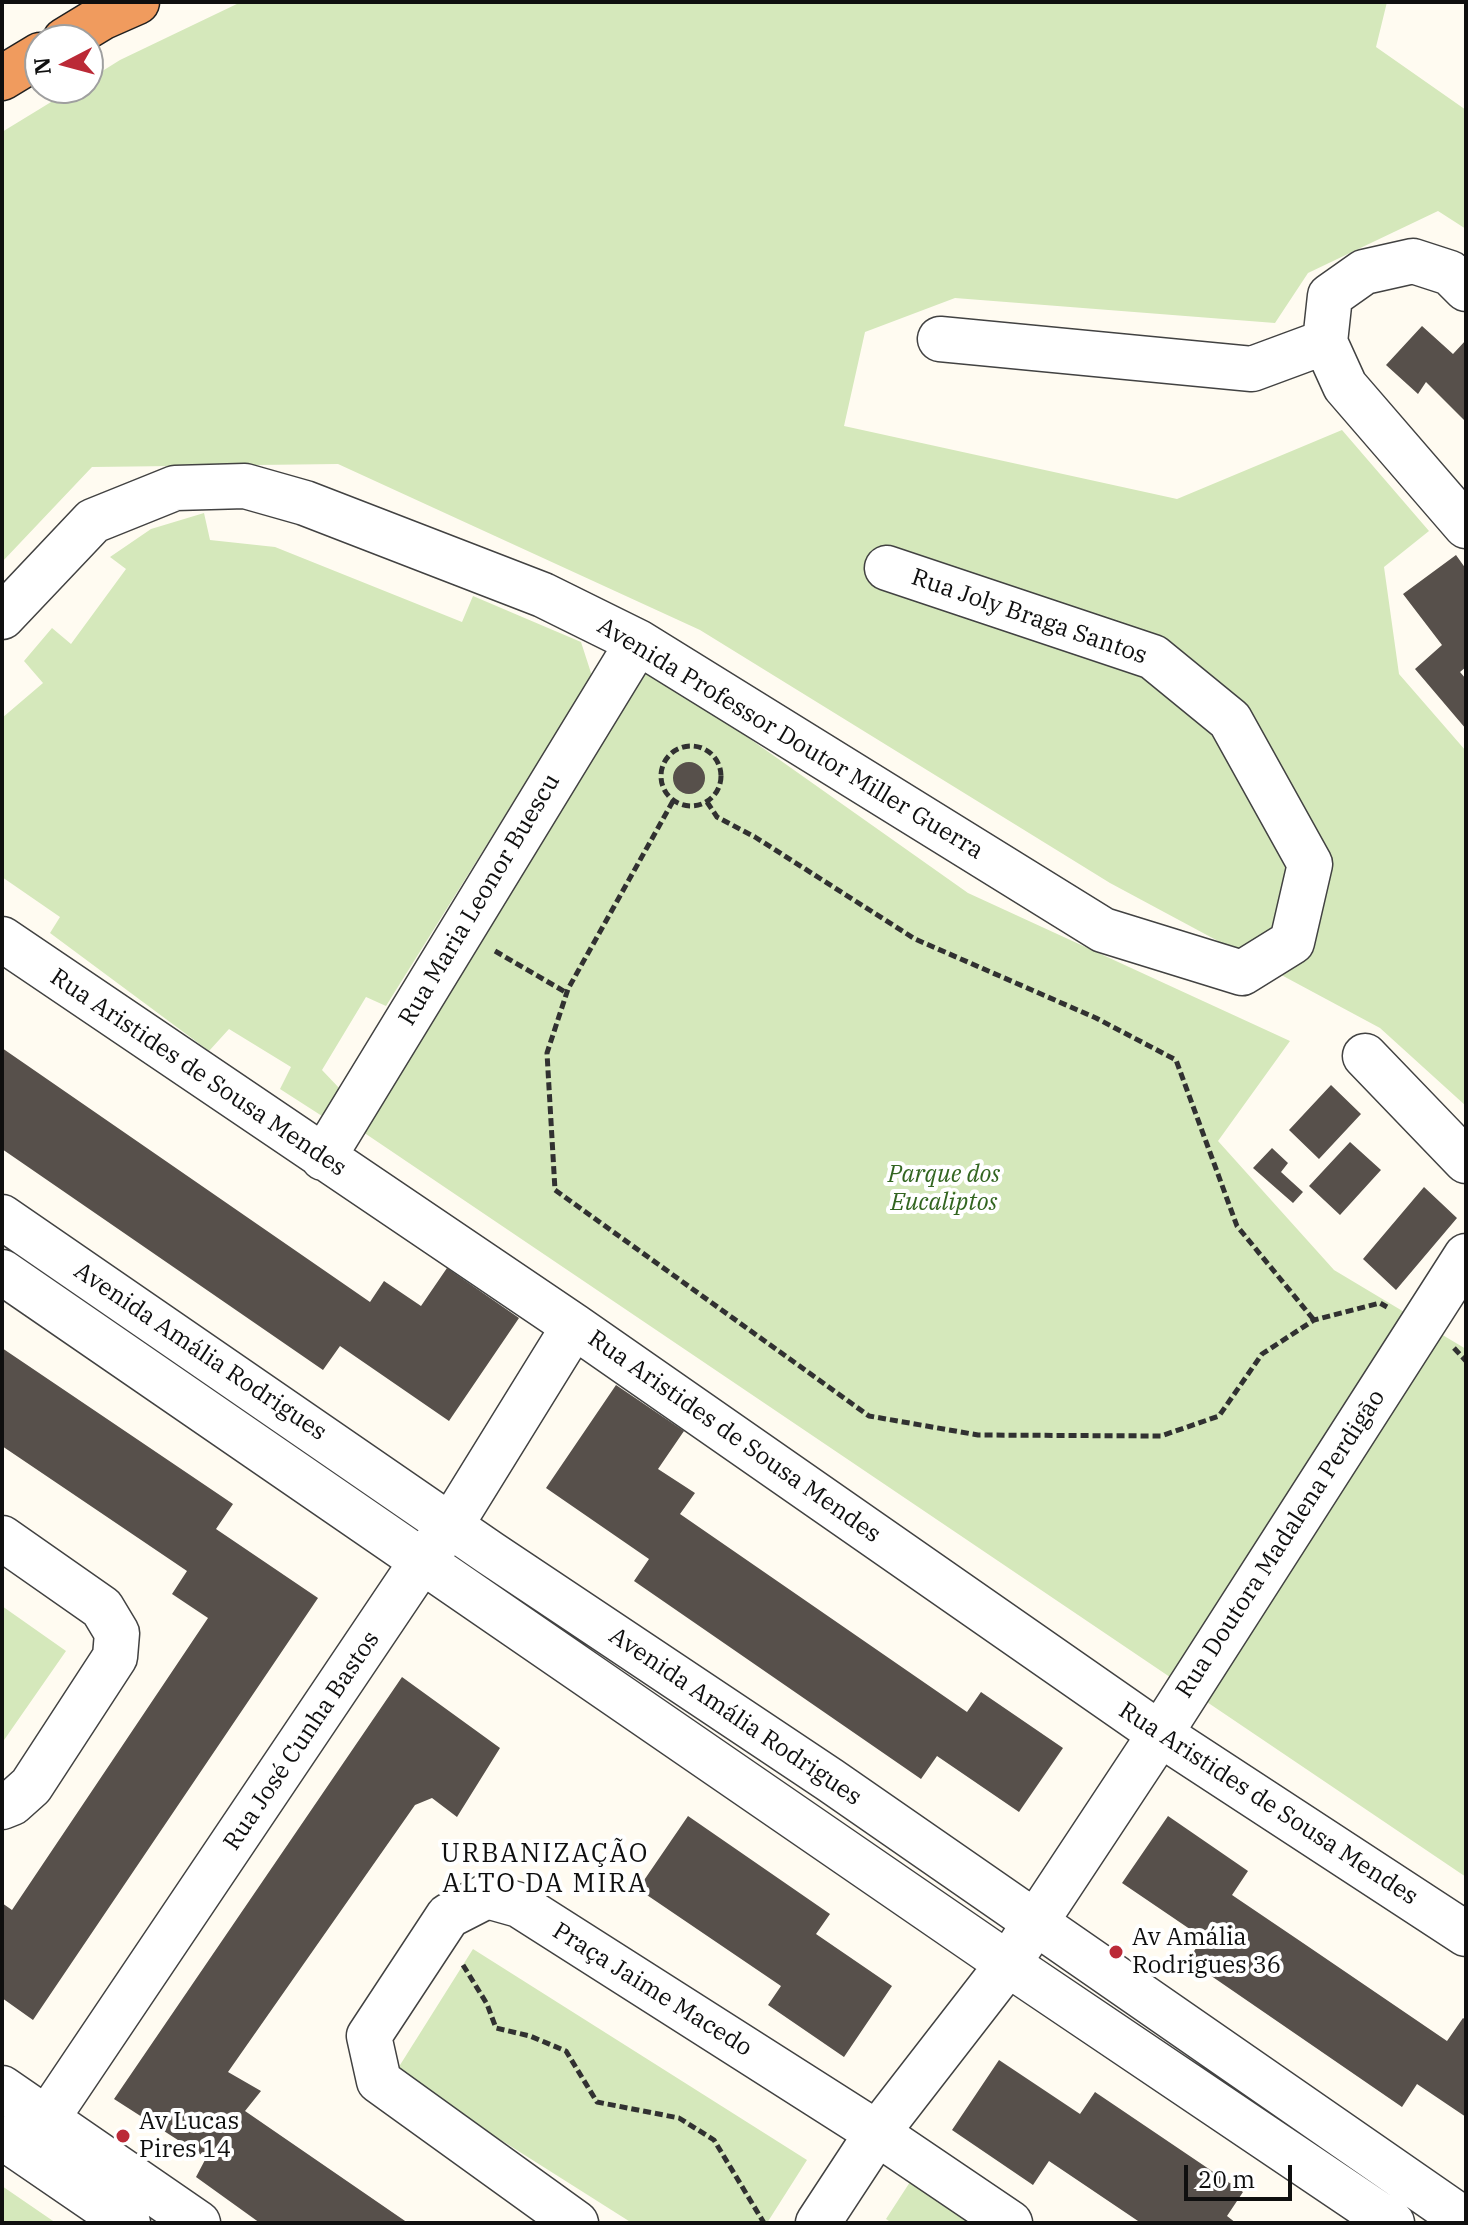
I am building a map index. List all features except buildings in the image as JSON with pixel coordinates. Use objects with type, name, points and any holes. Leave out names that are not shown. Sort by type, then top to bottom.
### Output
[{"type":"highway","points":[[91,24],[137,2]]},
{"type":"highway","points":[[2,78],[24,65]]},
{"type":"street","points":[[1466,289],[1450,273],[1413,261],[1364,272],[1330,296],[1325,342],[1345,386],[1466,526]]},
{"type":"street","points":[[940,339],[1252,369],[1325,342]]},
{"type":"street","name":"Avenida Professor Doutor Miller Guerra","points":[[2,617],[93,521],[175,488],[245,486],[305,503],[543,595],[638,642],[1103,930]]},
{"type":"street","name":"Rua Joly Braga Santos","points":[[887,568],[1153,657],[1230,720],[1310,864],[1292,942],[1242,973],[1103,930]]},
{"type":"street","name":"Rua Maria Leonor Buescu","points":[[323,1158],[638,642]]},
{"type":"street","name":"Rua Aristides de Sousa Mendes","points":[[2,939],[574,1326],[1160,1734],[1466,1934]]},
{"type":"street","points":[[1365,1056],[1466,1161]]},
{"type":"street","name":"Avenida Amália Rodrigues","points":[[2,1217],[490,1553],[830,1780],[1466,2221]]},
{"type":"street","name":"Rua Doutora Madalena Perdigão","points":[[818,2223],[877,2133],[1008,1964],[1160,1734],[1466,1256]]},
{"type":"street","name":"Avenida Amália Rodrigues","points":[[2,1272],[1008,1964],[1392,2223]]},
{"type":"street","name":"Rua José Cunha Bastos","points":[[25,2137],[422,1561],[451,1525],[574,1326]]},
{"type":"street","points":[[2,1538],[102,1608],[117,1633],[115,1657],[31,1786],[12,1803],[2,1807]]},
{"type":"street","name":"Praça Jaime Macedo","points":[[576,2223],[379,2081],[369,2036],[448,1916],[487,1896],[519,1905],[877,2133],[1010,2223]]},
{"type":"street","points":[[2,2088],[25,2137],[128,2223]]},
{"type":"street","points":[[25,2137],[198,2223]]},
{"type":"path","points":[[685,745],[697,745],[708,750],[721,771],[721,782],[707,802],[684,806],[673,801],[660,781],[660,769],[665,758],[685,745]]},
{"type":"path","points":[[673,801],[567,993],[547,1053],[555,1190],[869,1416],[978,1435],[1161,1436],[1219,1416],[1262,1354],[1314,1320],[1380,1303]]},
{"type":"path","points":[[707,802],[717,817],[755,837],[915,939],[1096,1018],[1176,1060],[1237,1226],[1314,1320]]},
{"type":"path","points":[[461,932],[567,993]]},
{"type":"path","points":[[431,1941],[463,1965],[487,2004],[496,2028],[530,2036],[566,2051],[597,2102],[679,2118],[714,2140],[764,2223]]},
{"type":"green space","points":[[241,2],[1387,2],[1376,47],[1466,110],[1466,229],[1438,211],[1308,273],[1275,323],[955,298],[865,332],[844,426],[1177,499],[1342,430],[1429,531],[1384,567],[1399,674],[1466,751],[1466,1106],[1380,1028],[1110,883],[700,630],[338,464],[92,467],[2,562],[2,132],[48,104],[104,104],[104,70]]},
{"type":"green space","points":[[204,513],[210,540],[275,547],[462,622],[473,596],[581,642],[592,676],[386,1006],[366,997],[322,1070],[341,1090],[322,1116],[280,1089],[291,1067],[229,1029],[209,1051],[50,933],[60,917],[2,877],[2,718],[43,683],[24,661],[52,628],[71,644],[126,569],[110,557],[151,529]]},
{"type":"green space","name":"Parque dos Eucaliptos","points":[[644,664],[968,893],[1290,1041],[1218,1141],[1334,1270],[1466,1349],[1466,1877],[363,1132]]},
{"type":"green space","points":[[2,1606],[66,1651],[2,1743]]},
{"type":"green space","points":[[473,1949],[807,2160],[767,2223],[632,2223],[395,2073]]},
{"type":"green space","points":[[910,2182],[972,2223],[892,2223],[886,2219]]},
{"type":"green space","points":[[2,2186],[56,2223],[2,2223]]},
{"type":"place","name":"Av Amália Rodrigues 36","points":[[1116,1952]]},
{"type":"place","name":"Av Lucas Pires 14","points":[[123,2136]]},
{"type":"district","name":"URBANIZAÇÃO ALTO DA MIRA","points":[[545,1869]]}]
